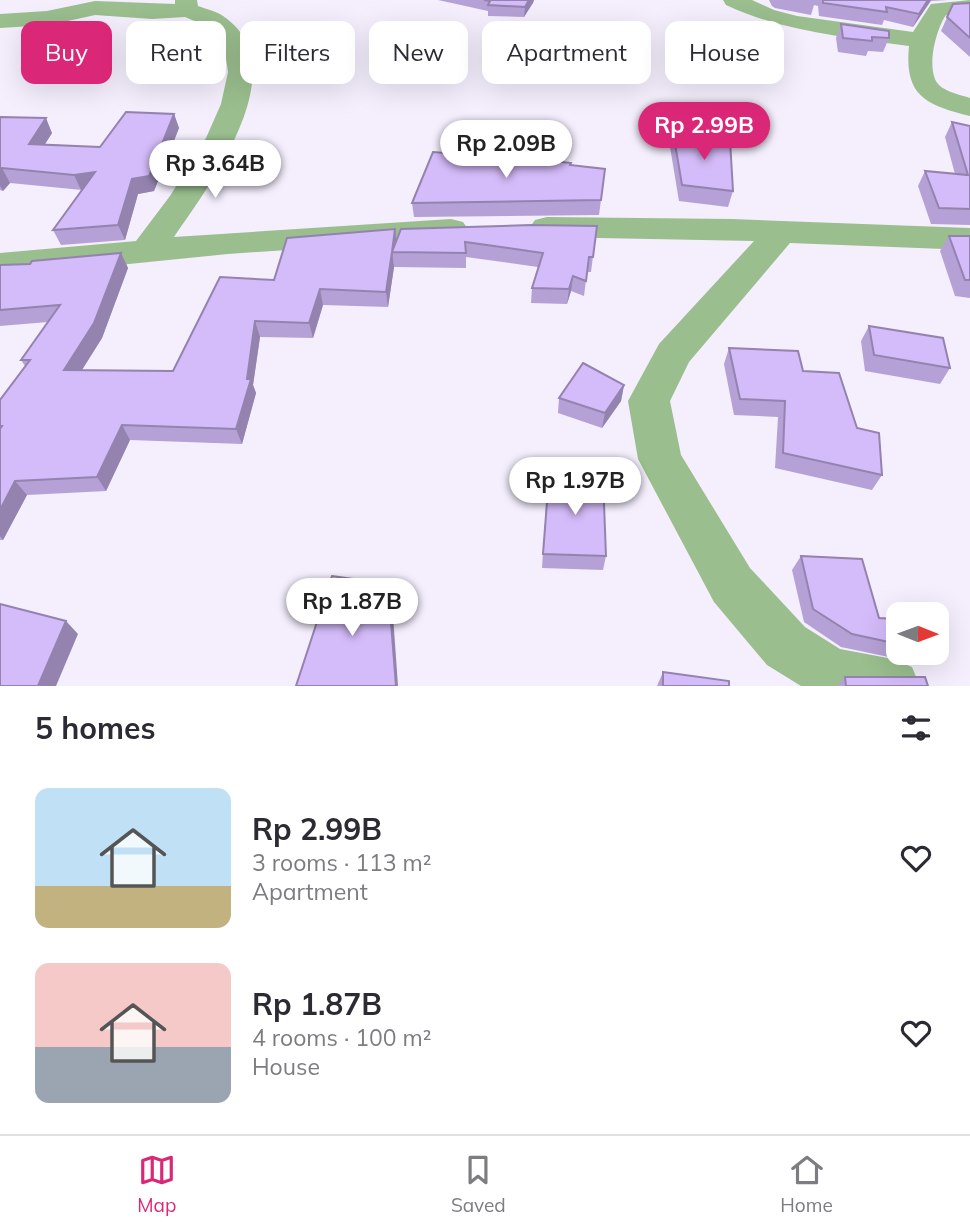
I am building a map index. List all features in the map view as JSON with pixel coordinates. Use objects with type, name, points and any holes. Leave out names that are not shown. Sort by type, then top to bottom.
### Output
[{"type":"street","points":[[734,0],[766,15],[797,23],[922,41]]},
{"type":"street","points":[[0,21],[50,18],[95,8],[152,12],[186,5],[217,22],[237,45],[241,70],[231,117],[211,160],[146,251]]},
{"type":"street","points":[[970,7],[939,9],[925,26],[922,41],[923,83],[932,93],[970,108]]},
{"type":"street","points":[[0,265],[371,232],[499,228],[781,232],[970,239]]},
{"type":"street","points":[[781,232],[673,354],[649,401],[660,459],[732,585],[786,646],[831,674],[893,686]]},
{"type":"building","points":[[484,0],[529,0],[525,7],[488,5],[490,1]]},
{"type":"building","points":[[823,0],[928,0],[919,14],[886,7],[887,12],[823,3]]},
{"type":"building","points":[[970,3],[970,38],[947,17],[953,4]]},
{"type":"building","points":[[841,24],[889,31],[889,38],[872,37],[872,41],[843,38]]},
{"type":"building","points":[[126,112],[174,114],[149,176],[132,179],[118,225],[53,230],[95,172],[74,175],[2,168],[0,170],[0,117],[46,118],[29,144],[100,147]]},
{"type":"building","points":[[952,122],[970,126],[970,209],[939,208],[925,171],[968,175]]},
{"type":"building","points":[[673,132],[730,140],[733,191],[682,185]]},
{"type":"building","points":[[433,152],[526,160],[526,155],[553,157],[553,161],[571,163],[570,165],[605,169],[601,200],[412,203]]},
{"type":"building","points":[[597,226],[593,257],[589,257],[586,281],[573,276],[569,289],[532,288],[543,253],[465,242],[466,253],[392,252],[401,229]]},
{"type":"building","points":[[395,229],[386,292],[320,289],[309,323],[255,321],[247,379],[251,379],[236,429],[122,425],[97,477],[15,481],[0,510],[0,400],[30,360],[21,360],[60,305],[0,310],[0,265],[121,253],[94,323],[64,370],[173,371],[220,277],[274,280],[287,238]]},
{"type":"building","points":[[949,236],[970,236],[970,280],[965,280]]},
{"type":"building","points":[[869,326],[943,338],[950,368],[874,355]]},
{"type":"building","points":[[729,348],[798,351],[803,371],[839,373],[857,428],[879,433],[882,475],[783,453],[785,401],[740,399]]},
{"type":"building","points":[[583,363],[624,385],[605,413],[559,398]]},
{"type":"building","points":[[549,476],[603,478],[606,556],[543,554]]},
{"type":"building","points":[[801,556],[862,559],[879,618],[886,618],[886,641],[852,634],[813,609]]},
{"type":"building","points":[[332,576],[388,584],[396,686],[296,686]]},
{"type":"building","points":[[0,604],[66,621],[38,686],[0,686]]},
{"type":"building","points":[[663,672],[729,681],[729,686],[663,686]]},
{"type":"building","points":[[845,677],[925,677],[928,686],[846,686]]}]
